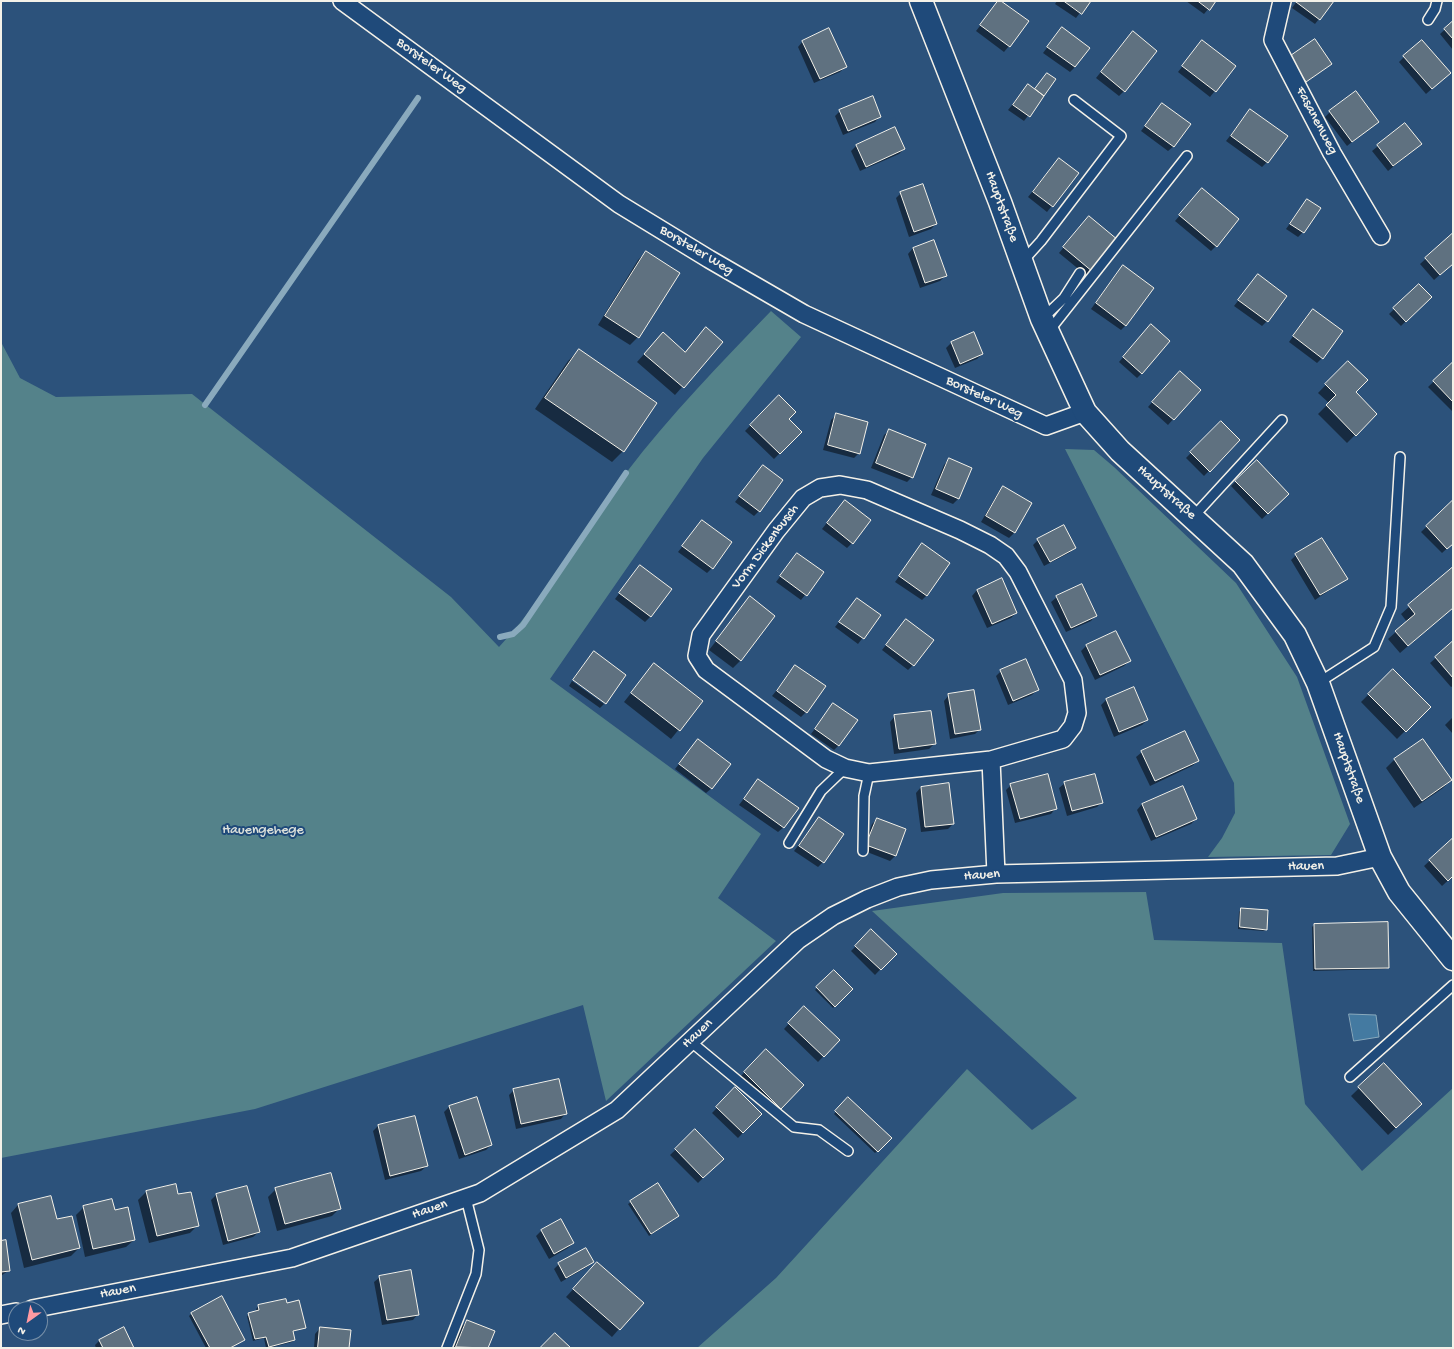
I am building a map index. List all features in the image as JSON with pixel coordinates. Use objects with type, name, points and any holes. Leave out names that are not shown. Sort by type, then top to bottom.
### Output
[{"type":"main road","name":"Hauptstraße","points":[[927,5],[1045,325],[1085,412],[1120,451],[1243,564],[1295,635],[1318,684],[1380,857],[1399,892],[1453,959]]},
{"type":"street","name":"Borsteler Weg","points":[[342,1],[619,204],[709,259],[804,314],[1046,426],[1085,412]]},
{"type":"street","name":"Fasanenweg","points":[[1282,1],[1273,40],[1332,153],[1381,236]]},
{"type":"street","name":"Vorm Dickenbusch","points":[[840,486],[867,490],[960,530],[990,545],[1006,556],[1018,572],[1073,680],[1076,713],[1073,726],[1063,740],[992,760],[869,773],[844,768],[826,759],[706,670],[697,656],[701,636],[785,520],[804,498],[820,488],[840,486]]},
{"type":"street","points":[[992,760],[996,874]]},
{"type":"street","name":"Hauen","points":[[48,1306],[292,1258],[480,1193],[617,1110],[798,940],[832,916],[867,899],[898,887],[931,880],[996,874],[1337,866],[1380,857]]},
{"type":"lane","points":[[1428,20],[1435,9],[1437,1]]},
{"type":"lane","points":[[1021,263],[1041,241],[1121,136],[1074,100]]},
{"type":"lane","points":[[1045,325],[1187,156]]},
{"type":"lane","points":[[1045,325],[1080,273]]},
{"type":"lane","points":[[1193,517],[1282,420]]},
{"type":"lane","points":[[1318,684],[1374,647],[1391,607],[1400,457]]},
{"type":"lane","points":[[789,843],[821,791],[844,768]]},
{"type":"lane","points":[[863,851],[864,796],[869,773]]},
{"type":"lane","points":[[1350,1077],[1453,985]]},
{"type":"lane","points":[[690,1041],[794,1127],[819,1130],[848,1152]]},
{"type":"lane","points":[[447,1348],[476,1274],[479,1250],[466,1198]]},
{"type":"green space","name":"Hauengehege","points":[[771,311],[801,337],[703,458],[550,679],[761,834],[718,898],[776,941],[606,1101],[583,1005],[255,1109],[1,1158],[1,342],[20,378],[56,397],[192,394],[451,597],[499,647],[533,606],[565,562],[610,495],[660,431],[696,390]]},
{"type":"green space","points":[[1065,449],[1094,450],[1114,467],[1236,583],[1297,677],[1350,824],[1331,855],[1208,857],[1222,838],[1235,813],[1234,783]]},
{"type":"green space","points":[[1146,892],[1154,940],[1282,943],[1305,1104],[1362,1171],[1453,1088],[1453,1348],[697,1348],[776,1278],[967,1069],[1032,1130],[1077,1098],[872,911],[1003,893]]},
{"type":"water","points":[[1349,1014],[1376,1015],[1379,1037],[1354,1041]]},
{"type":"building","points":[[998,1],[1001,1],[1029,21],[1010,47],[980,25]]},
{"type":"building","points":[[1064,1],[1091,1],[1082,14]]},
{"type":"building","points":[[1198,1],[1216,1],[1210,10]]},
{"type":"building","points":[[1334,1],[1320,20],[1296,2]]},
{"type":"building","points":[[1453,21],[1453,39],[1444,29]]},
{"type":"building","points":[[1062,27],[1090,48],[1075,67],[1047,47]]},
{"type":"building","points":[[829,28],[847,67],[820,79],[802,41]]},
{"type":"building","points":[[1133,31],[1157,51],[1125,92],[1101,72]]},
{"type":"building","points":[[1315,39],[1332,64],[1306,82],[1289,57]]},
{"type":"building","points":[[1202,40],[1236,66],[1216,92],[1182,66]]},
{"type":"building","points":[[1422,40],[1451,73],[1432,89],[1403,56]]},
{"type":"building","points":[[1047,73],[1056,79],[1044,96],[1035,89]]},
{"type":"building","points":[[1028,84],[1044,96],[1030,117],[1013,105]]},
{"type":"building","points":[[1356,91],[1379,122],[1352,142],[1329,111]]},
{"type":"building","points":[[873,96],[881,117],[848,131],[839,110]]},
{"type":"building","points":[[1162,103],[1191,124],[1174,147],[1145,126]]},
{"type":"building","points":[[1250,109],[1288,136],[1268,163],[1231,136]]},
{"type":"building","points":[[1405,123],[1422,144],[1393,166],[1377,145]]},
{"type":"building","points":[[895,127],[905,149],[866,167],[856,145]]},
{"type":"building","points":[[1059,158],[1079,173],[1053,207],[1033,192]]},
{"type":"building","points":[[923,184],[937,224],[914,232],[900,192]]},
{"type":"building","points":[[1202,188],[1239,219],[1217,247],[1179,215]]},
{"type":"building","points":[[1307,199],[1321,208],[1304,233],[1290,224]]},
{"type":"building","points":[[1089,216],[1118,240],[1093,272],[1063,247]]},
{"type":"building","points":[[1453,233],[1453,264],[1440,275],[1425,258]]},
{"type":"building","points":[[934,240],[947,276],[925,283],[913,248]]},
{"type":"building","points":[[646,251],[680,273],[639,338],[605,316]]},
{"type":"building","points":[[1123,265],[1154,288],[1126,326],[1096,303]]},
{"type":"building","points":[[1258,274],[1287,296],[1268,322],[1238,300]]},
{"type":"building","points":[[1419,284],[1432,297],[1406,322],[1393,308]]},
{"type":"building","points":[[1313,309],[1343,331],[1323,359],[1293,336]]},
{"type":"building","points":[[1151,324],[1170,341],[1142,374],[1123,357]]},
{"type":"building","points":[[706,327],[723,342],[684,388],[644,354],[663,332],[685,352]]},
{"type":"building","points":[[974,332],[983,354],[960,364],[951,342]]},
{"type":"building","points":[[579,349],[657,403],[624,452],[545,398]]},
{"type":"building","points":[[1348,361],[1368,380],[1356,392],[1377,414],[1356,436],[1326,405],[1336,395],[1325,384]]},
{"type":"building","points":[[1453,362],[1453,402],[1433,381]]},
{"type":"building","points":[[1180,371],[1201,390],[1174,420],[1152,402]]},
{"type":"building","points":[[779,395],[796,412],[789,419],[802,432],[780,454],[750,425]]},
{"type":"building","points":[[836,413],[868,422],[860,454],[828,445]]},
{"type":"building","points":[[1221,421],[1240,440],[1210,472],[1190,452]]},
{"type":"building","points":[[889,429],[926,444],[913,478],[876,463]]},
{"type":"building","points":[[949,458],[972,468],[959,499],[936,489]]},
{"type":"building","points":[[1257,460],[1289,494],[1268,514],[1235,481]]},
{"type":"building","points":[[763,465],[783,480],[760,512],[739,496]]},
{"type":"building","points":[[1003,486],[1032,503],[1015,533],[986,516]]},
{"type":"building","points":[[845,500],[871,520],[853,544],[827,523]]},
{"type":"building","points":[[1453,500],[1453,544],[1447,549],[1426,526]]},
{"type":"building","points":[[702,520],[732,542],[713,569],[682,546]]},
{"type":"building","points":[[1064,525],[1076,548],[1050,562],[1037,539]]},
{"type":"building","points":[[1322,538],[1348,579],[1320,595],[1295,554]]},
{"type":"building","points":[[922,543],[950,563],[927,596],[899,576]]},
{"type":"building","points":[[797,553],[824,572],[807,596],[780,576]]},
{"type":"building","points":[[640,565],[672,589],[651,617],[619,593]]},
{"type":"building","points":[[1453,567],[1453,608],[1408,646],[1395,631],[1415,614],[1408,605]]},
{"type":"building","points":[[1002,578],[1017,613],[992,624],[977,590]]},
{"type":"building","points":[[1082,584],[1097,616],[1071,628],[1056,596]]},
{"type":"building","points":[[750,596],[775,616],[741,661],[716,641]]},
{"type":"building","points":[[857,598],[881,615],[864,639],[839,622]]},
{"type":"building","points":[[906,619],[934,640],[914,666],[886,645]]},
{"type":"building","points":[[1116,631],[1131,661],[1100,675],[1086,645]]},
{"type":"building","points":[[1453,641],[1453,678],[1435,657]]},
{"type":"building","points":[[594,651],[626,675],[606,704],[573,680]]},
{"type":"building","points":[[1026,659],[1039,690],[1013,701],[1000,670]]},
{"type":"building","points":[[654,663],[703,701],[680,731],[631,693]]},
{"type":"building","points":[[795,665],[826,686],[807,713],[777,691]]},
{"type":"building","points":[[1393,669],[1431,707],[1406,732],[1368,694]]},
{"type":"building","points":[[1134,687],[1148,720],[1119,732],[1106,699]]},
{"type":"building","points":[[974,690],[981,730],[955,734],[948,694]]},
{"type":"building","points":[[833,703],[858,720],[839,746],[815,729]]},
{"type":"building","points":[[931,711],[936,744],[899,749],[894,715]]},
{"type":"building","points":[[1185,731],[1199,761],[1155,781],[1141,751]]},
{"type":"building","points":[[698,739],[731,764],[712,789],[679,764]]},
{"type":"building","points":[[1423,739],[1452,780],[1422,801],[1394,759]]},
{"type":"building","points":[[1048,774],[1057,809],[1020,819],[1010,784]]},
{"type":"building","points":[[1095,774],[1103,803],[1072,811],[1064,782]]},
{"type":"building","points":[[758,779],[799,808],[784,828],[744,799]]},
{"type":"building","points":[[949,783],[954,824],[925,827],[921,787]]},
{"type":"building","points":[[1183,786],[1197,819],[1156,837],[1142,804]]},
{"type":"building","points":[[819,817],[844,834],[824,863],[799,846]]},
{"type":"building","points":[[877,818],[906,829],[896,856],[866,845]]},
{"type":"building","points":[[1453,838],[1453,876],[1448,881],[1429,860]]},
{"type":"building","points":[[1241,908],[1268,910],[1267,930],[1240,927]]},
{"type":"building","points":[[1388,922],[1389,968],[1315,969],[1314,924]]},
{"type":"building","points":[[871,929],[897,954],[881,970],[855,946]]},
{"type":"building","points":[[834,970],[853,989],[835,1007],[816,987]]},
{"type":"building","points":[[804,1006],[840,1040],[824,1057],[788,1023]]},
{"type":"building","points":[[766,1049],[804,1085],[781,1109],[744,1072]]},
{"type":"building","points":[[1384,1063],[1422,1104],[1396,1128],[1358,1087]]},
{"type":"building","points":[[559,1079],[567,1114],[521,1124],[513,1089]]},
{"type":"building","points":[[735,1087],[762,1114],[743,1133],[716,1107]]},
{"type":"building","points":[[477,1097],[492,1145],[465,1155],[449,1106]]},
{"type":"building","points":[[848,1097],[892,1138],[878,1152],[835,1111]]},
{"type":"building","points":[[415,1116],[428,1166],[390,1176],[378,1125]]},
{"type":"building","points":[[695,1129],[724,1159],[703,1178],[675,1149]]},
{"type":"building","points":[[331,1173],[341,1209],[285,1224],[275,1188]]},
{"type":"building","points":[[658,1183],[679,1216],[651,1234],[630,1201]]},
{"type":"building","points":[[176,1184],[178,1194],[191,1192],[199,1226],[157,1236],[146,1191]]},
{"type":"building","points":[[247,1186],[260,1232],[228,1241],[216,1194]]},
{"type":"building","points":[[51,1196],[57,1219],[72,1216],[80,1248],[32,1260],[18,1204]]},
{"type":"building","points":[[112,1199],[115,1210],[128,1207],[135,1240],[93,1249],[83,1206]]},
{"type":"building","points":[[561,1219],[574,1243],[554,1254],[541,1230]]},
{"type":"building","points":[[6,1240],[10,1271],[1,1272],[1,1241]]},
{"type":"building","points":[[586,1248],[594,1262],[566,1278],[558,1263]]},
{"type":"building","points":[[597,1262],[644,1303],[620,1330],[573,1289]]},
{"type":"building","points":[[411,1270],[419,1315],[387,1320],[379,1276]]},
{"type":"building","points":[[222,1296],[245,1340],[230,1348],[210,1348],[191,1313]]},
{"type":"building","points":[[286,1299],[287,1303],[299,1300],[306,1328],[293,1331],[295,1340],[269,1347],[266,1337],[255,1339],[248,1313],[259,1310],[258,1305]]},
{"type":"building","points":[[467,1320],[495,1331],[488,1348],[456,1347]]},
{"type":"building","points":[[124,1327],[134,1348],[103,1348],[99,1340]]},
{"type":"building","points":[[320,1327],[351,1330],[349,1348],[318,1348]]},
{"type":"building","points":[[555,1333],[571,1348],[540,1348]]},
{"type":"waterway","points":[[205,405],[418,98]]},
{"type":"waterway","points":[[500,637],[513,634],[523,625],[626,473]]}]
